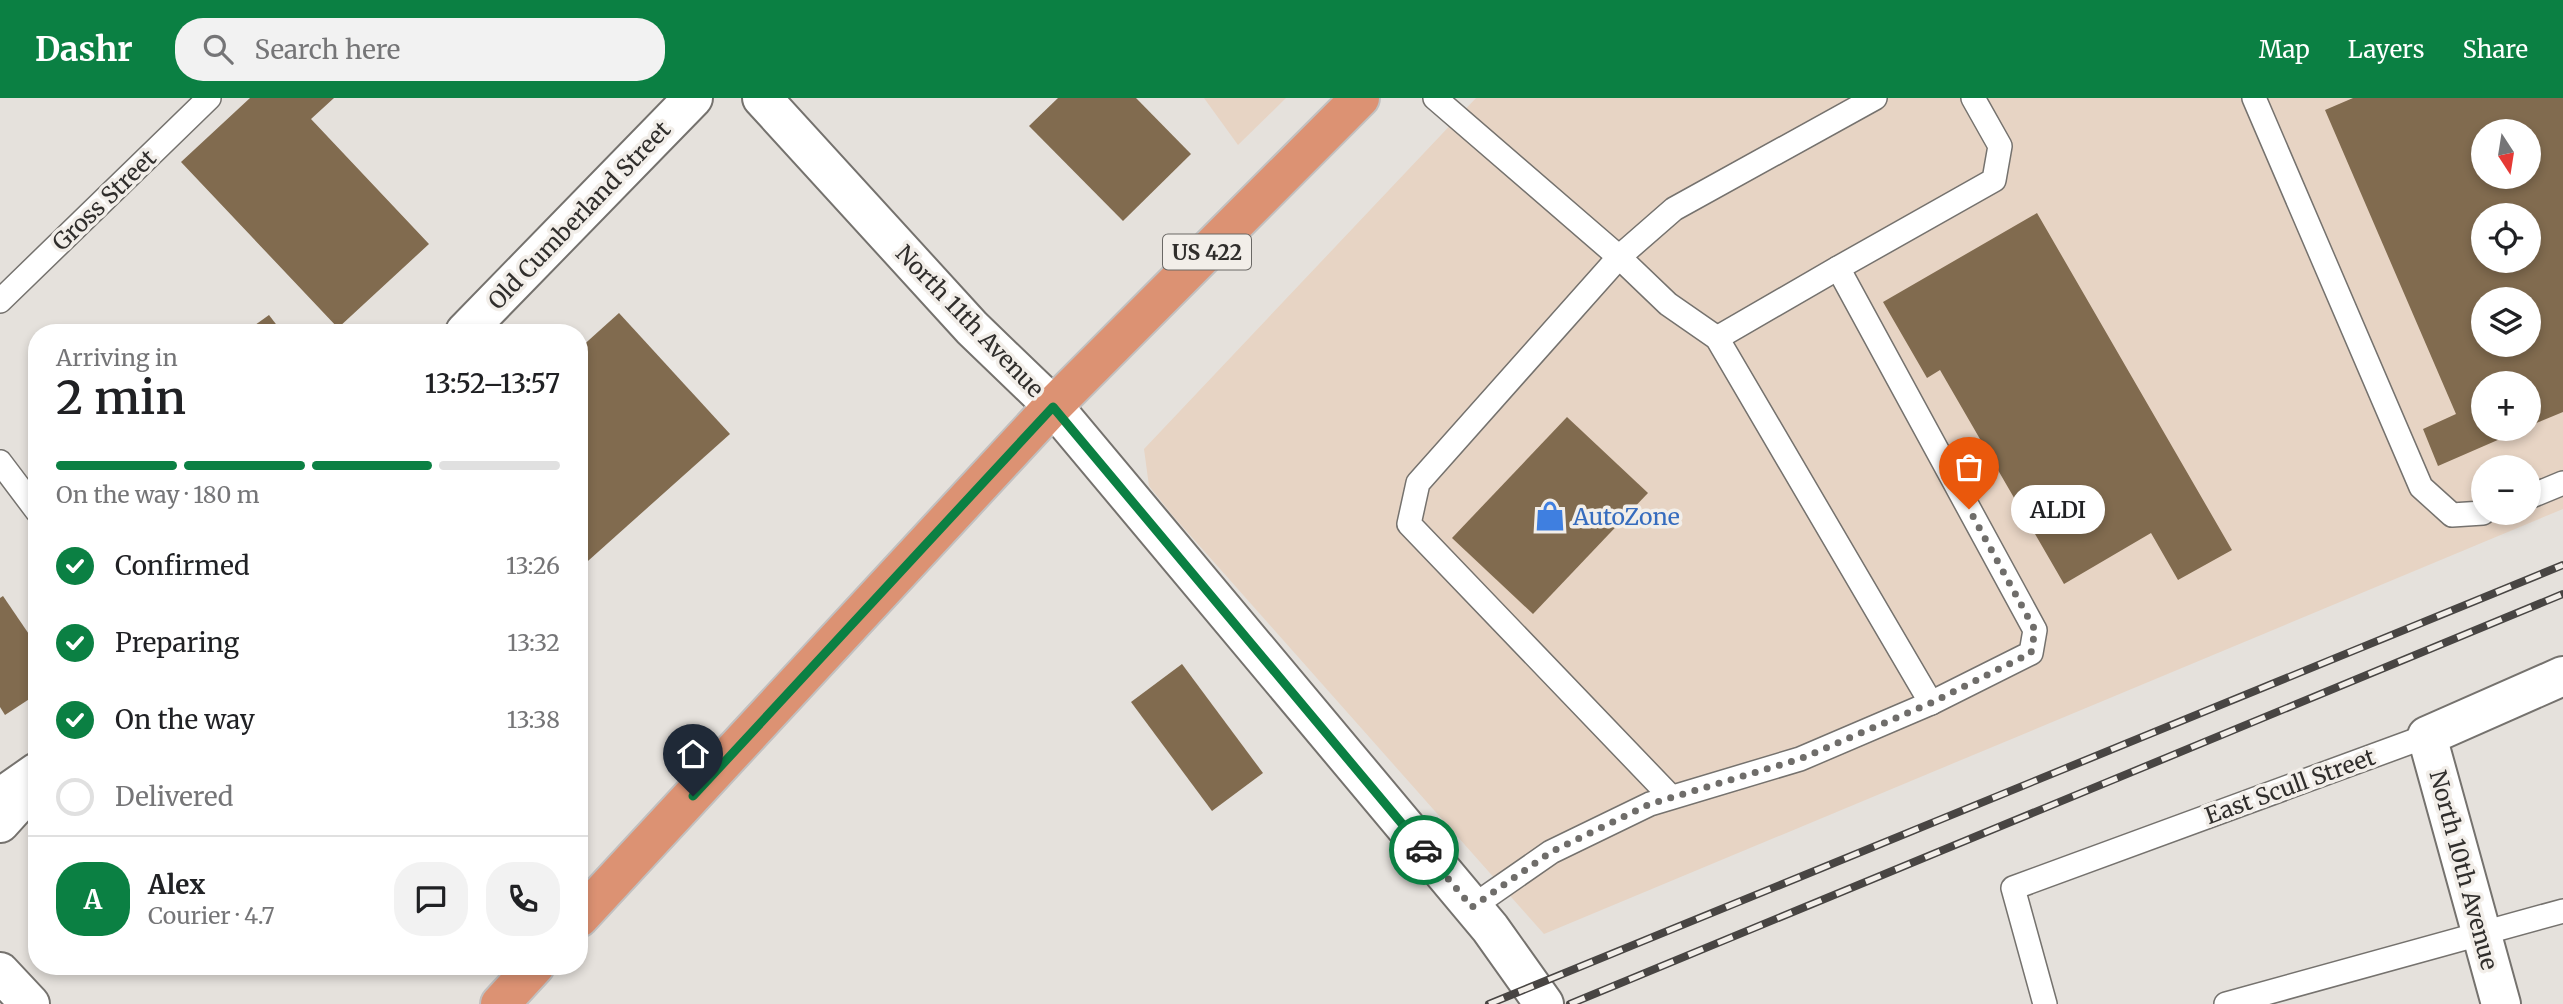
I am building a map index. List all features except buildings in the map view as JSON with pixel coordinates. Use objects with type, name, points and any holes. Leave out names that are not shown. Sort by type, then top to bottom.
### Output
[{"type":"highway","name":"US 422","points":[[588,908],[1053,407],[1360,98]]},
{"type":"highway","points":[[500,1004],[527,975]]},
{"type":"street","name":"Old Cumberland Street","points":[[473,324],[692,98]]},
{"type":"street","name":"North 11th Avenue","points":[[762,98],[972,328],[1053,407],[1472,907],[1544,1004]]},
{"type":"street","name":"East Scull Street","points":[[2427,736],[2563,676]]},
{"type":"street","name":"North 10th Avenue","points":[[2427,736],[2501,1004]]},
{"type":"street","points":[[0,798],[28,778]]},
{"type":"street","points":[[0,823],[28,792]]},
{"type":"street","points":[[0,972],[30,1004]]},
{"type":"lane","name":"Gross Street","points":[[0,301],[209,98]]},
{"type":"lane","points":[[1435,98],[1619,257],[1668,304],[1717,338],[1931,703]]},
{"type":"lane","points":[[1671,797],[1409,524],[1418,483],[1619,257],[1674,209],[1875,98]]},
{"type":"lane","points":[[1717,338],[1994,180],[2000,146],[1973,98]]},
{"type":"lane","points":[[2254,98],[2421,486],[2452,515],[2471,514]]},
{"type":"lane","points":[[1472,907],[1551,852],[1650,804],[1800,759],[1931,703],[2031,653],[2035,630],[1838,268]]},
{"type":"lane","points":[[0,462],[28,499]]},
{"type":"lane","points":[[2541,492],[2563,483]]},
{"type":"lane","name":"East Scull Street","points":[[2045,1004],[2013,888],[2427,736]]},
{"type":"lane","points":[[2226,1004],[2563,911]]},
{"type":"shaded area","points":[[1204,98],[1286,98],[1238,145]]},
{"type":"shaded area","points":[[1476,98],[2563,98],[2563,509],[2541,518],[2541,455],[2471,455],[2471,525],[2525,525],[1544,934],[1149,486],[1144,449]]},
{"type":"railway","points":[[1489,1004],[2563,565]]},
{"type":"railway","points":[[1570,1004],[2563,594]]},
{"type":"way so far","points":[[1424,850],[1472,907],[1551,852],[1650,804],[1800,759],[1931,703],[2031,653],[2035,630],[1969,509]]},
{"type":"place","name":"ALDI","points":[[1969,509]]},
{"type":"place","name":"AutoZone","points":[[1550,516]]},
{"type":"route","points":[[693,796],[1053,407],[1424,850]]}]
